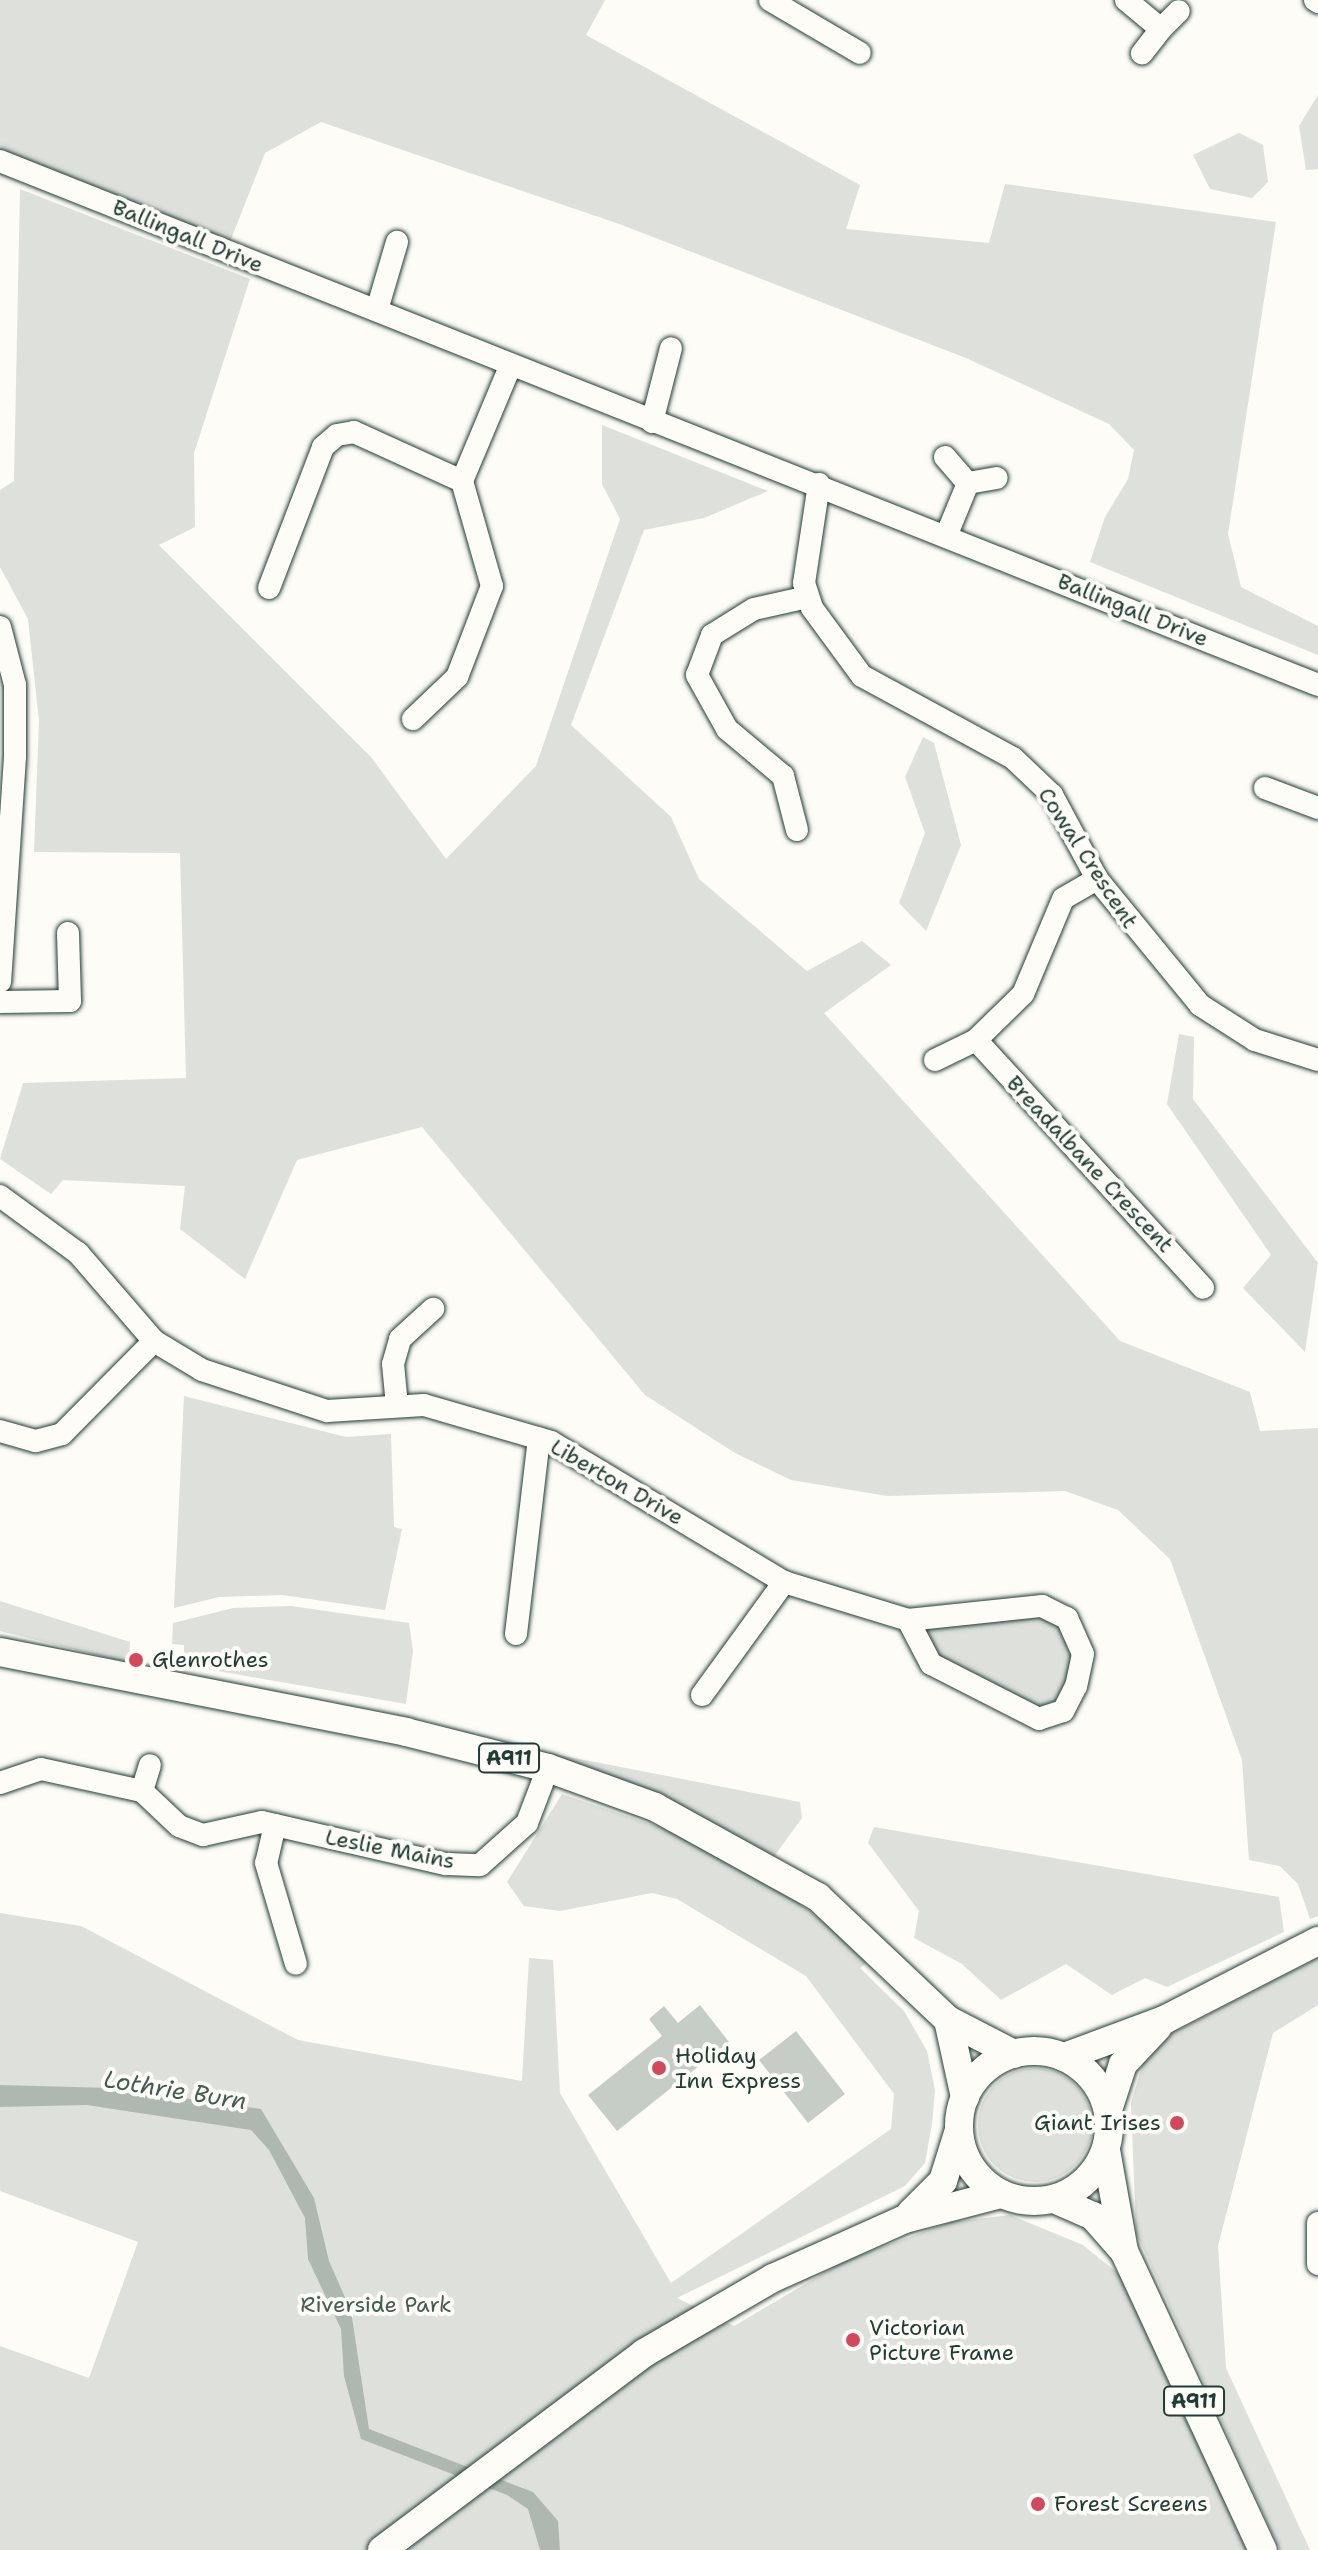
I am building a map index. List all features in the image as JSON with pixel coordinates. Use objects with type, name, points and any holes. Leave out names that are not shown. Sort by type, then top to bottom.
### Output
[{"type":"main road","name":"A911","points":[[0,1652],[406,1732],[548,1768],[668,1813],[818,1897],[948,2020],[1014,2054],[1064,2057]]},
{"type":"main road","points":[[1064,2057],[1166,2019],[1318,1941]]},
{"type":"main road","points":[[1108,2110],[1123,2064],[1166,2019]]},
{"type":"main road","points":[[948,2020],[965,2097]]},
{"type":"main road","points":[[905,2219],[943,2181],[965,2097],[977,2078],[1014,2054]]},
{"type":"main road","points":[[1064,2057],[1084,2069],[1108,2110]]},
{"type":"main road","name":"A911","points":[[1108,2110],[1106,2150],[1124,2251],[1263,2550]]},
{"type":"main road","points":[[959,2129],[971,2167],[1001,2194]]},
{"type":"main road","points":[[1054,2199],[1077,2189],[1106,2150]]},
{"type":"main road","name":"A911","points":[[1001,2194],[1054,2199],[1093,2216],[1124,2251]]},
{"type":"main road","points":[[382,2550],[525,2439],[644,2353],[773,2278],[905,2219],[1001,2194]]},
{"type":"street","points":[[770,0],[860,53]]},
{"type":"street","points":[[1126,0],[1161,29]]},
{"type":"street","points":[[1142,53],[1179,11]]},
{"type":"street","name":"Ballingall Drive","points":[[0,161],[377,310],[510,367],[947,534],[1318,685]]},
{"type":"street","points":[[377,310],[397,242]]},
{"type":"street","points":[[652,422],[671,348]]},
{"type":"street","points":[[413,719],[457,677],[492,586],[462,481],[510,367]]},
{"type":"street","points":[[269,588],[323,447],[337,435],[354,432],[462,481]]},
{"type":"street","points":[[945,457],[968,483]]},
{"type":"street","points":[[968,483],[997,478]]},
{"type":"street","points":[[947,534],[968,483]]},
{"type":"street","points":[[797,830],[783,776],[727,729],[697,675],[712,635],[754,609],[808,597],[806,540],[819,484]]},
{"type":"street","name":"Cowal Crescent","points":[[808,597],[862,676],[1013,758],[1052,795],[1097,879],[1200,1005],[1255,1040],[1318,1060]]},
{"type":"street","points":[[0,627],[15,685],[0,981]]},
{"type":"street","points":[[1265,788],[1318,808]]},
{"type":"street","points":[[935,1060],[976,1040],[1023,994],[1063,899],[1097,879]]},
{"type":"street","points":[[0,1002],[70,1001],[68,933]]},
{"type":"street","name":"Breadalbane Crescent","points":[[976,1040],[1203,1288]]},
{"type":"street","name":"Liberton Drive","points":[[0,1196],[78,1253],[154,1341],[202,1370],[327,1411],[424,1405],[539,1438],[784,1582],[908,1620],[1042,1606],[1067,1618],[1083,1654],[1076,1686],[1063,1711],[1039,1719],[931,1664],[908,1620]]},
{"type":"street","points":[[397,1406],[393,1364],[400,1339],[433,1309]]},
{"type":"street","points":[[0,1431],[36,1441],[62,1434],[154,1341]]},
{"type":"street","points":[[516,1634],[539,1438]]},
{"type":"street","points":[[702,1695],[784,1582]]},
{"type":"street","points":[[142,1791],[150,1765]]},
{"type":"street","name":"Leslie Mains","points":[[0,1783],[41,1769],[142,1791],[191,1832],[216,1833],[250,1821],[446,1864],[480,1865],[527,1823],[548,1768]]},
{"type":"street","points":[[275,1825],[266,1863],[296,1964]]},
{"type":"street","points":[[1318,2223],[1318,2264]]},
{"type":"green space","points":[[0,0],[605,0],[586,35],[860,185],[846,229],[989,243],[1005,184],[1276,222],[1228,534],[1241,587],[1318,626],[1318,655],[1090,562],[1105,517],[1128,479],[1134,450],[1109,424],[966,358],[622,225],[321,122],[265,153],[226,252],[0,161]]},
{"type":"green space","points":[[1318,95],[1318,169],[1306,170],[1299,126]]},
{"type":"green space","points":[[1239,133],[1263,145],[1268,182],[1252,198],[1210,189],[1193,155]]},
{"type":"green space","points":[[20,189],[250,279],[194,453],[195,527],[159,545],[371,757],[446,859],[536,766],[620,519],[602,484],[602,425],[768,491],[704,518],[644,530],[571,725],[671,817],[699,879],[807,971],[862,941],[891,965],[824,1013],[1120,1341],[1250,1392],[1260,1431],[1318,1428],[1318,1916],[1310,1919],[1298,1884],[1280,1866],[1249,1860],[1242,1760],[1170,1559],[1118,1510],[1065,1491],[887,1496],[791,1480],[735,1453],[645,1395],[422,1127],[297,1160],[245,1279],[180,1229],[185,1186],[63,1180],[51,1194],[0,1159],[23,1083],[186,1078],[180,853],[34,852],[39,721],[28,619],[0,567],[0,490],[14,481]]},
{"type":"green space","points":[[923,737],[934,743],[961,845],[926,931],[899,903],[925,833],[905,777]]},
{"type":"green space","points":[[1179,1034],[1194,1037],[1193,1099],[1318,1263],[1305,1352],[1243,1288],[1271,1255],[1167,1104]]},
{"type":"green space","points":[[184,1396],[346,1437],[391,1434],[394,1527],[402,1529],[385,1610],[282,1595],[219,1597],[174,1608]]},
{"type":"green space","points":[[0,1601],[130,1642],[129,1663],[0,1631]]},
{"type":"green space","points":[[291,1606],[409,1623],[413,1651],[406,1704],[184,1665],[184,1645],[172,1644],[173,1623],[233,1608]]},
{"type":"green space","points":[[953,1612],[1067,1618],[1076,1686],[1039,1719],[931,1664],[908,1620]]},
{"type":"green space","points":[[549,1753],[800,1802],[802,1818],[773,1858],[650,1795]]},
{"type":"green space","name":"Riverside Park","points":[[562,1794],[665,1829],[786,1893],[871,1959],[860,1968],[904,2011],[927,2051],[935,2090],[932,2124],[925,2163],[905,2186],[677,2298],[734,2326],[846,2260],[951,2222],[1010,2215],[1083,2245],[1131,2284],[1256,2550],[0,2550],[0,2346],[89,2378],[138,2242],[0,2191],[0,1913],[81,1926],[298,2040],[522,2081],[529,1958],[553,1960],[560,2093],[671,2283],[891,2129],[894,2094],[806,1976],[677,1899],[652,1893],[560,1911],[524,1906],[507,1882]]},
{"type":"green space","points":[[874,1827],[1279,1897],[1284,1932],[1167,1987],[1145,1978],[1112,1995],[1066,1964],[1001,2000],[962,1964],[914,1938],[919,1911],[868,1843]]},
{"type":"green space","points":[[1318,1958],[1318,2005],[1273,2033],[1218,2246],[1226,2368],[1310,2550],[1280,2550],[1136,2233],[1131,2103],[1143,2063],[1165,2037]]},
{"type":"green space","points":[[1035,2068],[1057,2072],[1076,2084],[1088,2103],[1092,2125],[1088,2147],[1076,2166],[1057,2178],[1035,2182],[1013,2178],[994,2166],[982,2147],[978,2125],[982,2103],[994,2084],[1013,2072]]},
{"type":"shaded area","points":[[0,2085],[111,2088],[261,2109],[314,2198],[329,2261],[351,2311],[369,2429],[533,2492],[558,2521],[560,2550],[540,2550],[528,2509],[507,2495],[361,2439],[344,2376],[341,2329],[308,2259],[305,2218],[269,2150],[251,2130],[87,2105],[0,2107]]},
{"type":"building","name":"Holiday Inn Express","points":[[700,2005],[729,2042],[617,2131],[588,2095],[662,2036],[649,2019],[664,2006],[678,2023]]},
{"type":"building","points":[[796,2031],[845,2094],[808,2123],[759,2060]]},
{"type":"place","name":"Glenrothes","points":[[136,1660]]},
{"type":"place","name":"Holiday Inn Express","points":[[659,2068]]},
{"type":"place","name":"Giant Irises","points":[[1177,2123]]},
{"type":"place","name":"Victorian Picture Frame","points":[[853,2340]]},
{"type":"place","name":"Forest Screens","points":[[1038,2504]]},
{"type":"water label","name":"Lothrie Burn","points":[[175,2091]]}]
